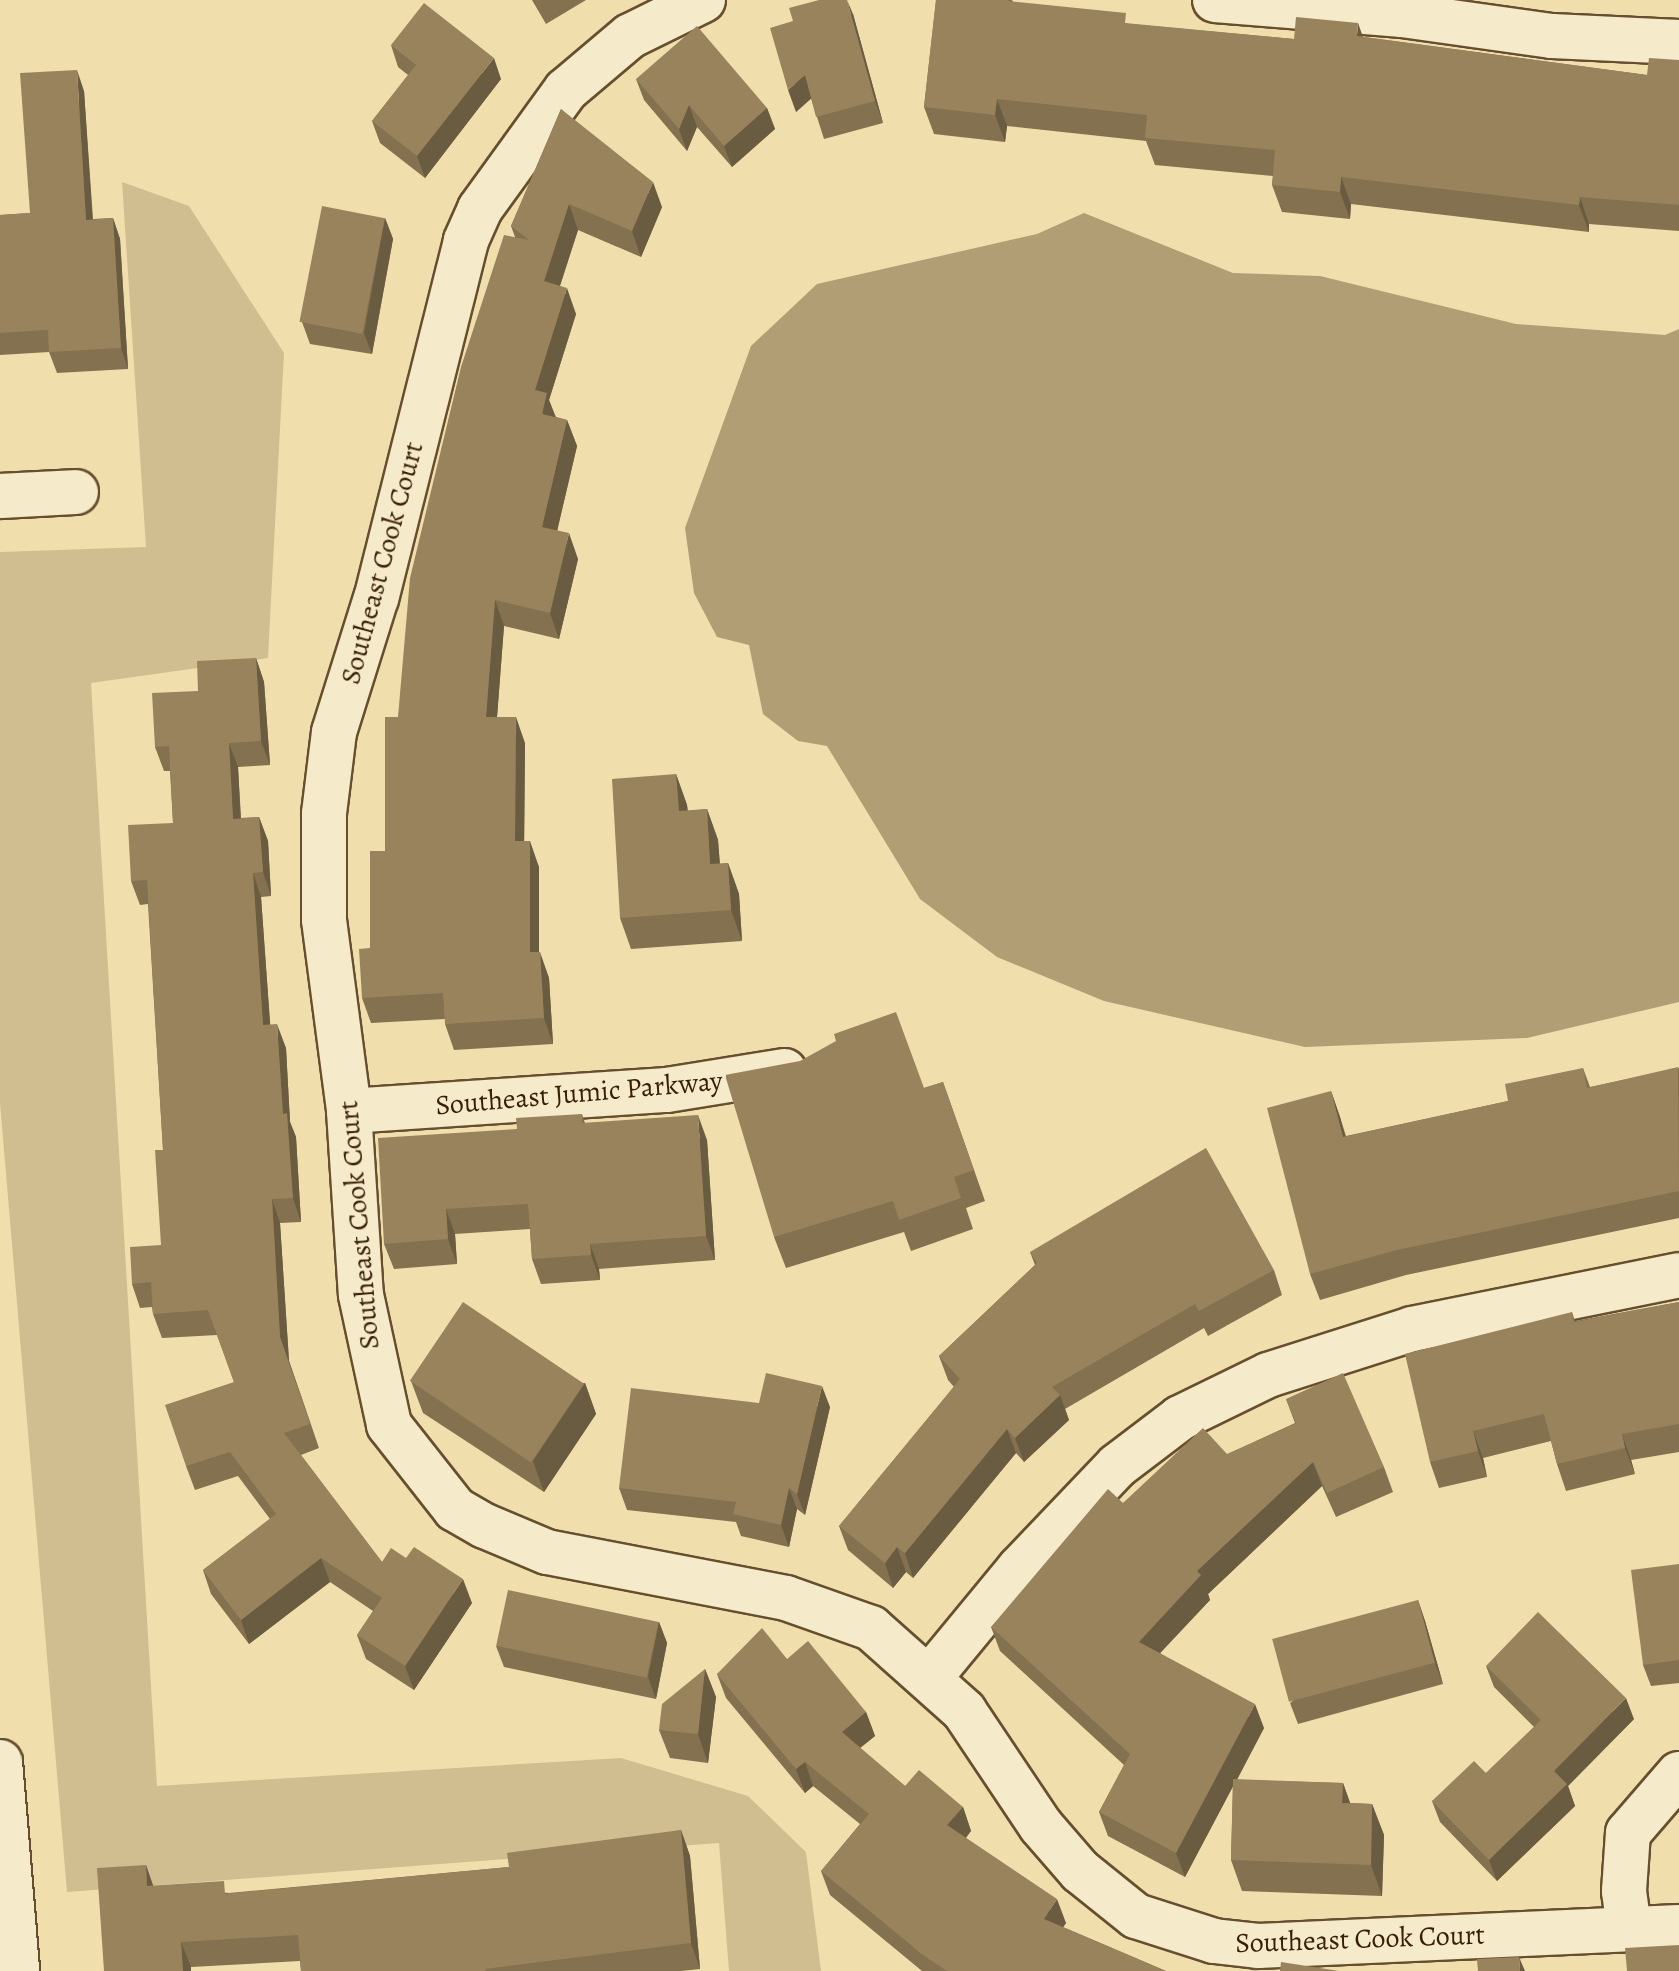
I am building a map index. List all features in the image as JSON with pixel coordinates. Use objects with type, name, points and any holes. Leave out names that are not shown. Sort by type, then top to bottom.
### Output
[{"type":"street","name":"Southeast Cook Court","points":[[703,0],[630,36],[566,90],[502,171],[466,241],[376,598],[334,732],[324,814],[324,920],[349,1111],[361,1295],[379,1393],[389,1425],[455,1509],[547,1552],[800,1603],[871,1628],[930,1677],[964,1711],[1041,1826],[1080,1871],[1136,1916],[1180,1932],[1258,1946],[1679,1927]]},
{"type":"street","points":[[1215,0],[1402,15],[1552,36],[1679,42]]},
{"type":"street","points":[[0,496],[76,492]]},
{"type":"street","name":"Southeast Jumic Parkway","points":[[349,1111],[667,1090],[807,1068]]},
{"type":"street","points":[[930,1677],[1019,1569],[1117,1466],[1180,1418],[1268,1375],[1412,1329],[1679,1275]]},
{"type":"street","points":[[0,1762],[17,1971]]},
{"type":"street","points":[[1629,1927],[1624,1891],[1628,1833],[1668,1780],[1679,1774]]},
{"type":"shaded area","points":[[122,182],[189,206],[284,353],[268,658],[91,683],[157,1786],[621,1758],[748,1796],[806,1852],[821,1971],[729,1971],[719,1843],[67,1892],[0,1103],[0,552],[146,547]]},
{"type":"shaded area","points":[[1084,213],[1233,273],[1320,276],[1516,324],[1665,335],[1679,329],[1679,1002],[1527,1038],[1305,1047],[1104,1001],[997,957],[920,899],[827,746],[798,741],[763,714],[749,645],[717,637],[694,593],[685,528],[751,346],[817,284],[1037,234]]},
{"type":"building","points":[[819,0],[847,0],[875,101],[816,117],[805,75],[788,90],[770,28],[793,21],[789,8]]},
{"type":"building","points":[[936,0],[1008,0],[1126,13],[1125,23],[1294,39],[1296,17],[1358,23],[1357,36],[1647,75],[1649,58],[1679,60],[1679,205],[1580,197],[1579,205],[1341,177],[1340,192],[1272,185],[1275,150],[1145,138],[1147,115],[997,99],[995,115],[924,107]]},
{"type":"building","points":[[424,3],[494,58],[417,156],[372,121],[416,65],[391,45]]},
{"type":"building","points":[[697,26],[767,108],[724,146],[689,105],[679,129],[636,79]]},
{"type":"building","points":[[77,70],[86,220],[113,218],[121,348],[49,352],[48,330],[0,333],[0,215],[30,213],[20,73]]},
{"type":"building","points":[[561,109],[653,182],[632,231],[569,204],[544,281],[567,288],[535,390],[547,393],[542,414],[567,420],[542,527],[569,533],[550,613],[495,600],[486,717],[516,717],[515,841],[530,841],[530,952],[540,952],[544,1018],[445,1024],[443,993],[362,998],[359,949],[370,948],[370,851],[385,851],[385,717],[398,717],[410,578],[461,367],[504,235],[529,240],[511,226]]},
{"type":"building","points":[[322,206],[385,218],[362,334],[299,322]]},
{"type":"building","points":[[256,658],[261,741],[229,743],[233,819],[259,817],[263,872],[253,873],[263,1025],[277,1024],[283,1114],[287,1113],[293,1198],[272,1199],[280,1337],[310,1424],[284,1433],[382,1562],[391,1548],[406,1558],[414,1547],[463,1579],[405,1666],[357,1635],[382,1598],[321,1558],[241,1620],[203,1570],[276,1514],[230,1452],[186,1466],[165,1405],[234,1382],[208,1310],[153,1314],[151,1282],[132,1284],[130,1247],[161,1245],[155,1150],[163,1150],[147,880],[131,881],[128,825],[173,823],[169,746],[155,747],[152,693],[198,691],[197,661]]},
{"type":"building","points":[[676,774],[679,811],[707,809],[710,864],[728,863],[731,910],[620,918],[612,779]]},
{"type":"building","points":[[896,1012],[924,1088],[943,1082],[974,1170],[954,1177],[961,1198],[899,1220],[893,1201],[774,1237],[725,1075],[800,1061],[836,1041],[834,1034]]},
{"type":"building","points":[[1678,1067],[1679,1191],[1397,1250],[1310,1274],[1267,1108],[1331,1091],[1343,1137],[1508,1101],[1505,1084],[1583,1068],[1587,1088]]},
{"type":"building","points":[[582,1114],[582,1123],[698,1115],[706,1236],[590,1244],[591,1255],[532,1259],[528,1204],[446,1209],[448,1239],[384,1244],[378,1138],[517,1129],[516,1118]]},
{"type":"building","points":[[1206,1148],[1274,1270],[1199,1311],[1195,1304],[1052,1387],[1060,1395],[1015,1438],[1007,1429],[905,1553],[897,1547],[885,1563],[839,1526],[960,1379],[939,1356],[1037,1263],[1030,1252]]},
{"type":"building","points":[[463,1302],[584,1384],[531,1462],[410,1381]]},
{"type":"building","points":[[1679,1302],[1679,1424],[1622,1434],[1625,1448],[1557,1464],[1544,1414],[1473,1431],[1478,1451],[1430,1462],[1405,1354],[1572,1312],[1574,1322]]},
{"type":"building","points":[[766,1373],[822,1386],[797,1494],[789,1488],[781,1525],[733,1514],[736,1502],[619,1488],[631,1388],[759,1403]]},
{"type":"building","points":[[1343,1373],[1384,1467],[1327,1493],[1313,1462],[1197,1571],[1201,1575],[1139,1642],[1255,1704],[1176,1853],[1099,1812],[1130,1754],[991,1627],[1108,1489],[1123,1503],[1203,1428],[1227,1454],[1296,1423],[1286,1399]]},
{"type":"building","points":[[1679,1564],[1679,1660],[1643,1665],[1631,1570]]},
{"type":"building","points":[[508,1590],[659,1622],[647,1678],[496,1646]]},
{"type":"building","points":[[1418,1600],[1435,1663],[1289,1702],[1272,1639]]},
{"type":"building","points":[[1538,1612],[1626,1698],[1554,1771],[1567,1784],[1489,1860],[1432,1801],[1474,1761],[1486,1773],[1541,1720],[1486,1666]]},
{"type":"building","points":[[762,1628],[787,1659],[808,1641],[866,1712],[842,1732],[905,1786],[919,1770],[963,1807],[947,1825],[1057,1899],[1044,1919],[1166,1971],[947,1971],[821,1871],[869,1814],[805,1762],[796,1769],[717,1674]]},
{"type":"building","points":[[705,1669],[698,1734],[659,1730],[662,1704]]},
{"type":"building","points":[[1233,1779],[1343,1783],[1342,1803],[1372,1804],[1371,1865],[1231,1860]]},
{"type":"building","points":[[681,1830],[691,1943],[486,1971],[301,1971],[298,1935],[181,1942],[183,1971],[104,1971],[97,1868],[146,1865],[147,1886],[224,1881],[225,1894],[509,1867],[507,1853]]},
{"type":"building","points":[[1679,1945],[1679,1971],[1627,1971],[1625,1948]]},
{"type":"building","points":[[1519,1957],[1520,1971],[1478,1971],[1477,1959]]},
{"type":"building","points":[[1281,1962],[1339,1971],[1280,1971]]}]
